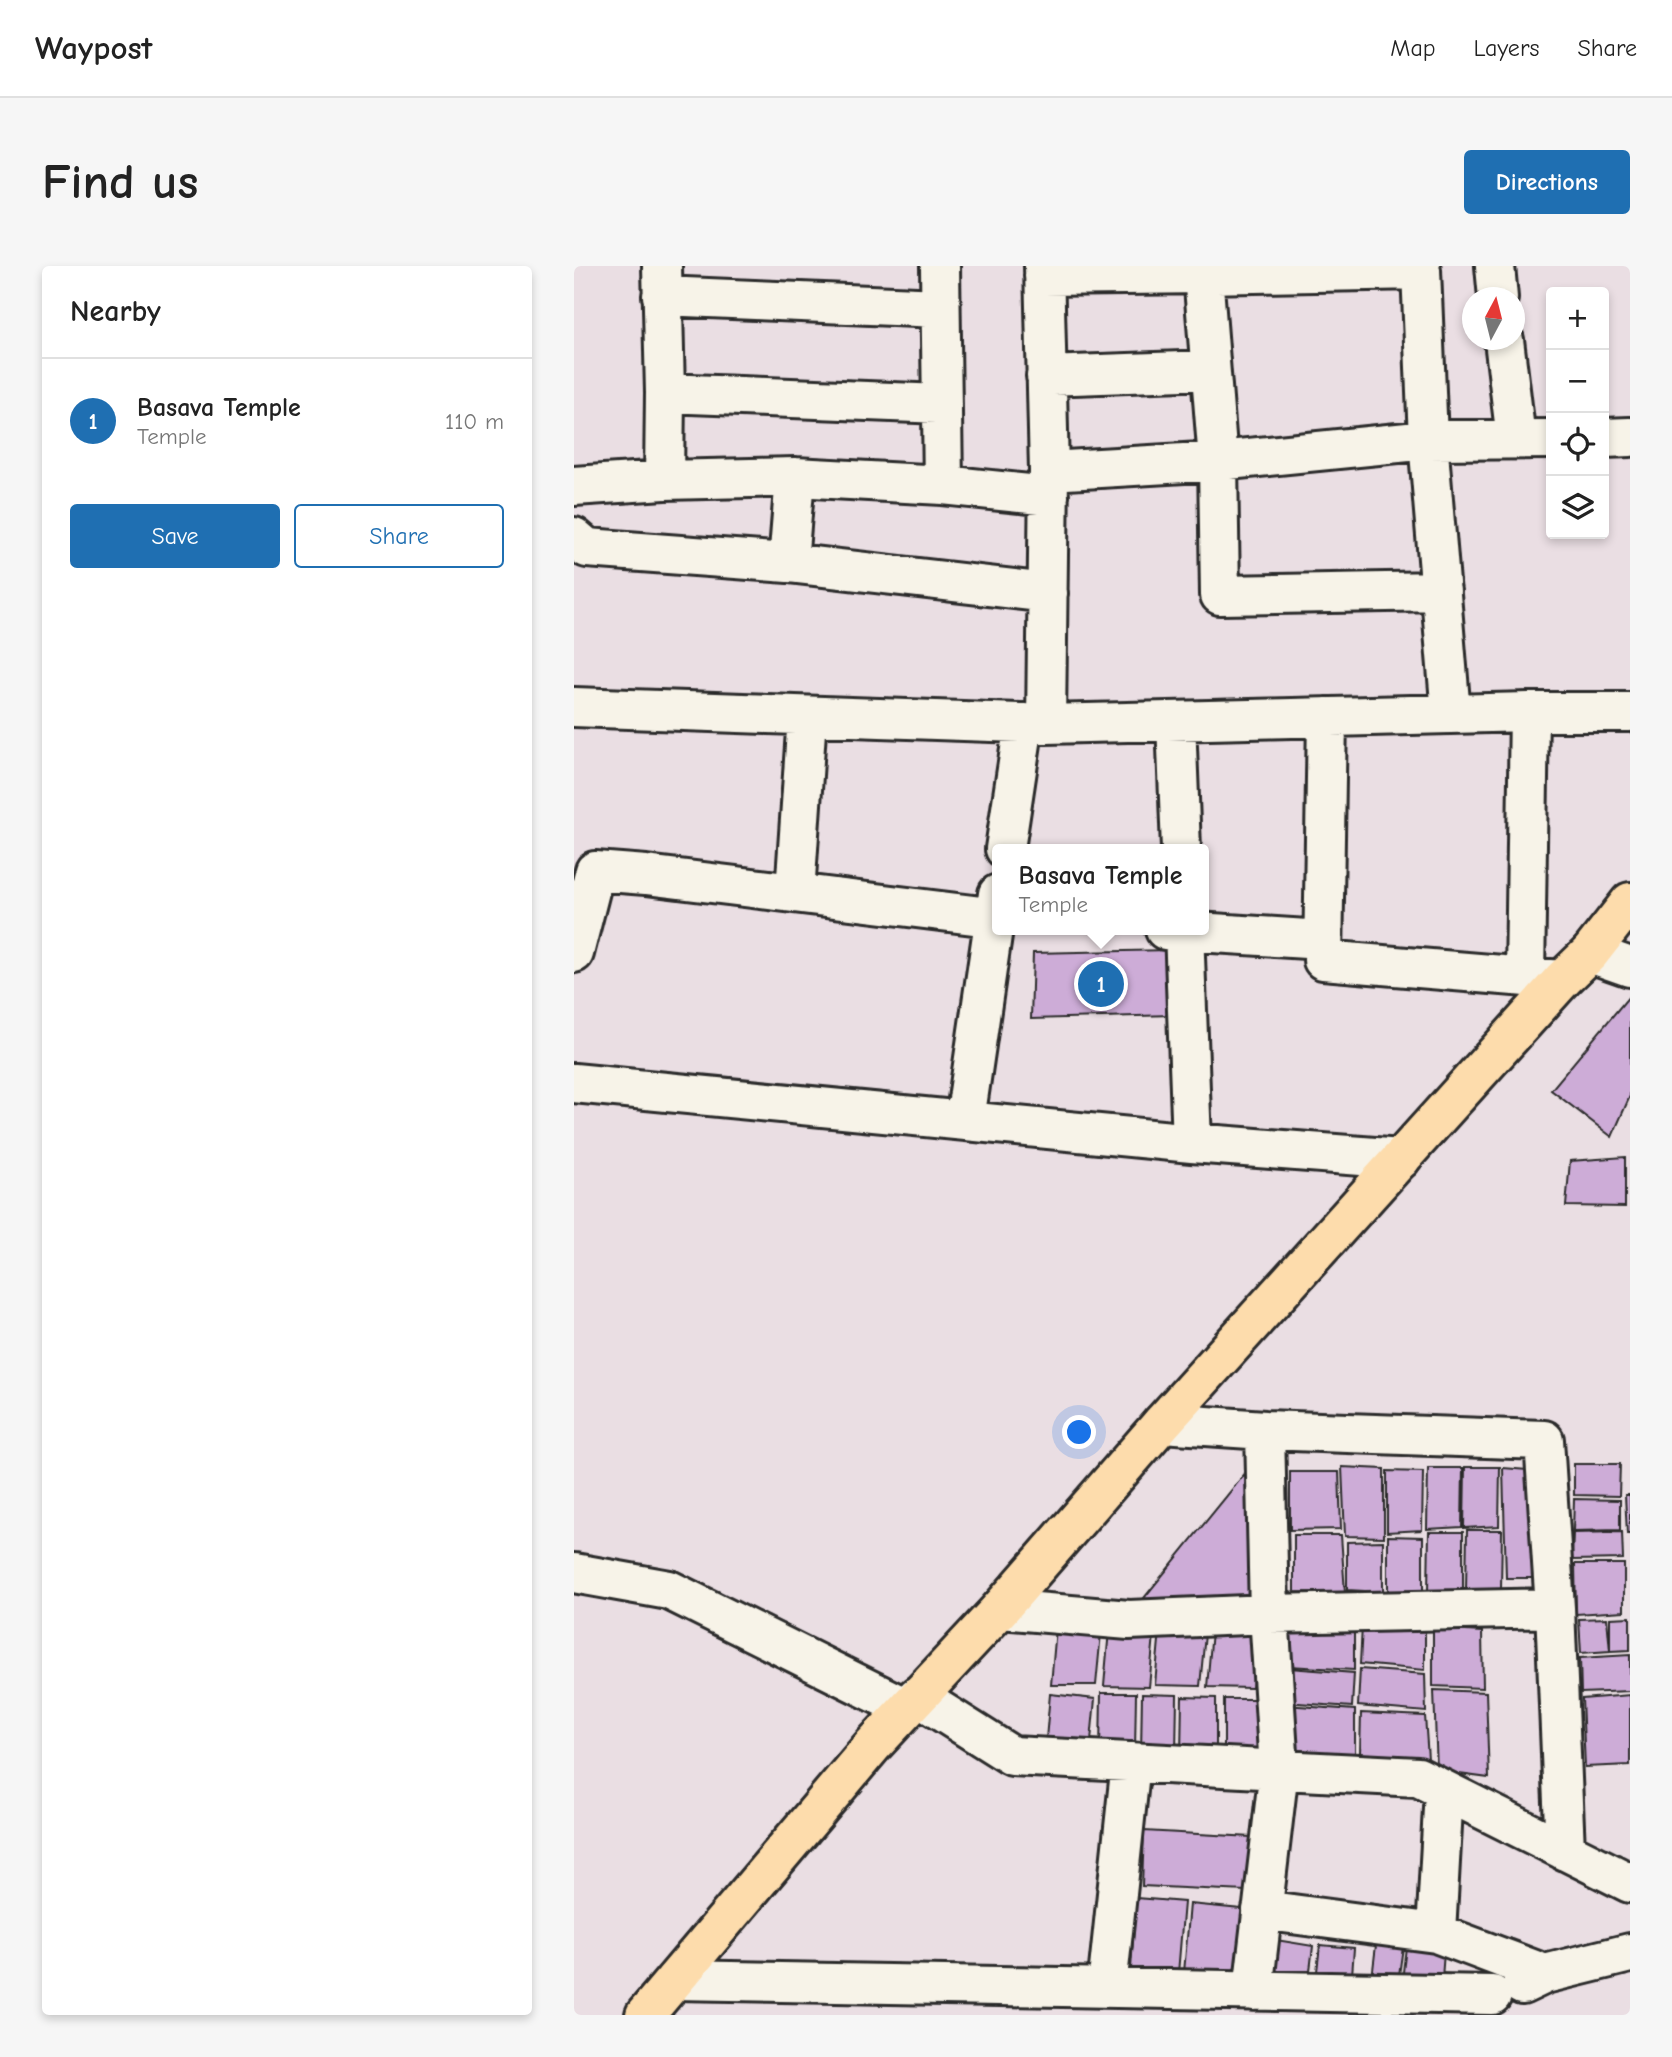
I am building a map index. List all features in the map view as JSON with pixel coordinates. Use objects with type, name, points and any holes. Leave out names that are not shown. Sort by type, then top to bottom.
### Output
[{"type":"main road","points":[[645,2015],[912,1702],[1000,1609],[1401,1159],[1543,979],[1590,953],[1630,902]]},
{"type":"street","points":[[940,266],[943,485]]},
{"type":"street","points":[[1495,266],[1498,287]]},
{"type":"street","points":[[1006,844],[1035,723],[1048,593],[1049,483],[1044,271],[1203,274],[1421,270],[1428,440],[1451,714]]},
{"type":"street","points":[[1203,274],[1218,461],[1220,595],[1440,591]]},
{"type":"street","points":[[664,480],[662,281],[940,308]]},
{"type":"street","points":[[574,486],[664,480],[795,477],[943,485],[1049,483],[1218,461],[1428,440],[1534,439],[1507,350]]},
{"type":"street","points":[[1046,376],[1210,370]]},
{"type":"street","points":[[665,393],[942,404]]},
{"type":"street","points":[[1609,438],[1630,437]]},
{"type":"street","points":[[788,563],[795,477]]},
{"type":"street","points":[[574,537],[587,548],[788,563],[1048,593]]},
{"type":"street","points":[[574,706],[1035,723],[1630,712]]},
{"type":"street","points":[[1327,717],[1323,960],[1543,979],[1530,712]]},
{"type":"street","points":[[795,893],[807,716]]},
{"type":"street","points":[[1176,721],[1181,844]]},
{"type":"street","points":[[574,953],[595,871],[646,874],[795,893],[992,910]]},
{"type":"street","points":[[1209,932],[1323,940]]},
{"type":"street","points":[[965,1120],[993,935]]},
{"type":"street","points":[[1178,935],[1192,1143]]},
{"type":"street","points":[[1590,953],[1630,967]]},
{"type":"street","points":[[574,1083],[1192,1143],[1401,1159]]},
{"type":"street","points":[[1163,1423],[1265,1430],[1544,1440],[1566,1850]]},
{"type":"street","points":[[1253,1991],[1279,1769],[1269,1614],[1265,1430]]},
{"type":"street","points":[[574,1573],[669,1590],[912,1702],[1012,1756],[1418,1776],[1630,1883]]},
{"type":"street","points":[[1000,1609],[1129,1620],[1555,1608]]},
{"type":"street","points":[[1107,1988],[1131,1762]]},
{"type":"street","points":[[1436,1933],[1444,1790]]},
{"type":"street","points":[[1262,1910],[1436,1933],[1545,1974]]},
{"type":"street","points":[[1440,2015],[1545,1974],[1630,1953]]},
{"type":"street","points":[[675,1980],[1492,1996]]},
{"type":"building","points":[[1170,950],[1172,1015],[1031,1019],[1033,953]]},
{"type":"building","points":[[1630,995],[1630,1096],[1612,1137],[1551,1090]]},
{"type":"building","points":[[1625,1157],[1625,1207],[1566,1206],[1570,1161]]},
{"type":"building","points":[[1255,1461],[1255,1593],[1131,1614]]},
{"type":"building","points":[[1574,1464],[1620,1464],[1619,1496],[1574,1495]]},
{"type":"building","points":[[1342,1467],[1384,1469],[1384,1537],[1345,1536]]},
{"type":"building","points":[[1465,1467],[1500,1467],[1499,1526],[1464,1528]]},
{"type":"building","points":[[1428,1468],[1463,1468],[1462,1527],[1427,1529]]},
{"type":"building","points":[[1503,1468],[1539,1471],[1543,1578],[1506,1578]]},
{"type":"building","points":[[1387,1471],[1423,1472],[1422,1530],[1387,1532]]},
{"type":"building","points":[[1290,1472],[1339,1472],[1341,1529],[1290,1530]]},
{"type":"building","points":[[1625,1495],[1630,1495],[1630,1534],[1627,1534]]},
{"type":"building","points":[[1574,1499],[1620,1500],[1620,1530],[1573,1531]]},
{"type":"building","points":[[1467,1530],[1502,1530],[1501,1589],[1466,1591]]},
{"type":"building","points":[[1429,1532],[1463,1532],[1463,1591],[1428,1593]]},
{"type":"building","points":[[1622,1532],[1623,1559],[1572,1560],[1573,1533]]},
{"type":"building","points":[[1294,1535],[1341,1535],[1345,1593],[1294,1592]]},
{"type":"building","points":[[1388,1536],[1423,1537],[1423,1595],[1388,1597]]},
{"type":"building","points":[[1383,1541],[1383,1592],[1347,1590],[1347,1542]]},
{"type":"building","points":[[1575,1564],[1624,1564],[1624,1611],[1576,1614]]},
{"type":"building","points":[[1630,1617],[1630,1650],[1610,1651],[1610,1618]]},
{"type":"building","points":[[1607,1618],[1610,1651],[1581,1653],[1579,1619]]},
{"type":"building","points":[[1291,1623],[1354,1626],[1354,1670],[1289,1666]]},
{"type":"building","points":[[1362,1626],[1425,1631],[1425,1670],[1360,1664]]},
{"type":"building","points":[[1056,1628],[1101,1633],[1096,1685],[1051,1685]]},
{"type":"building","points":[[1160,1629],[1205,1634],[1200,1686],[1155,1685]]},
{"type":"building","points":[[1433,1629],[1482,1632],[1483,1688],[1433,1686]]},
{"type":"building","points":[[1109,1630],[1154,1635],[1149,1687],[1104,1686]]},
{"type":"building","points":[[1212,1631],[1257,1635],[1252,1688],[1207,1687]]},
{"type":"building","points":[[1630,1655],[1630,1691],[1581,1693],[1580,1658]]},
{"type":"building","points":[[1289,1668],[1354,1673],[1352,1707],[1285,1702]]},
{"type":"building","points":[[1360,1669],[1425,1674],[1426,1712],[1358,1706]]},
{"type":"building","points":[[1434,1690],[1486,1692],[1489,1778],[1437,1771]]},
{"type":"building","points":[[1101,1693],[1136,1693],[1135,1751],[1100,1753]]},
{"type":"building","points":[[1050,1694],[1095,1699],[1090,1751],[1045,1750]]},
{"type":"building","points":[[1142,1694],[1177,1695],[1176,1753],[1141,1755]]},
{"type":"building","points":[[1630,1695],[1630,1765],[1585,1767],[1582,1699]]},
{"type":"building","points":[[1182,1697],[1216,1698],[1216,1756],[1181,1758]]},
{"type":"building","points":[[1224,1699],[1259,1699],[1259,1758],[1224,1759]]},
{"type":"building","points":[[1284,1705],[1355,1710],[1355,1756],[1281,1750]]},
{"type":"building","points":[[1361,1713],[1425,1716],[1428,1759],[1360,1754]]},
{"type":"building","points":[[1144,1831],[1252,1837],[1246,1891],[1142,1886]]},
{"type":"building","points":[[1136,1898],[1184,1902],[1177,1985],[1130,1983]]},
{"type":"building","points":[[1190,1904],[1251,1910],[1249,1988],[1183,1984]]},
{"type":"building","points":[[1264,1938],[1313,1946],[1308,1987],[1262,1987]]},
{"type":"building","points":[[1320,1945],[1354,1948],[1351,1989],[1315,1989]]},
{"type":"building","points":[[1376,1945],[1403,1947],[1397,1989],[1371,1987]]},
{"type":"building","points":[[1406,1947],[1444,1952],[1441,1991],[1401,1989]]},
{"type":"place","name":"Basava Temple","points":[[1101,984]]}]
